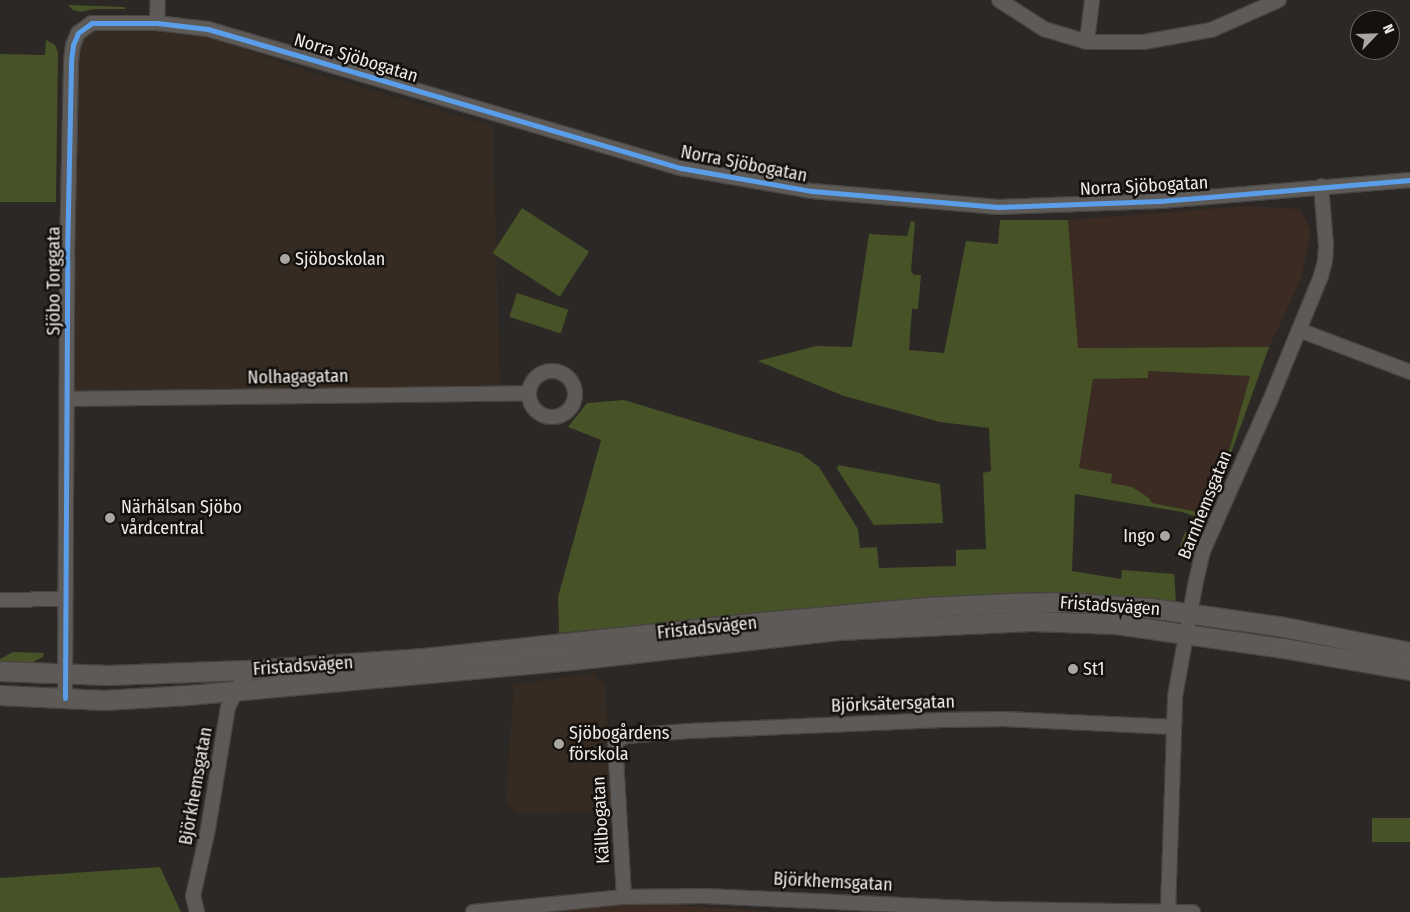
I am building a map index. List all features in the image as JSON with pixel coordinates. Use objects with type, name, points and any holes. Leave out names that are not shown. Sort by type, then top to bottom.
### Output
[{"type":"street","points":[[157,23],[158,0]]},
{"type":"street","points":[[999,0],[1044,29],[1087,42],[1144,42],[1210,30],[1279,0]]},
{"type":"street","points":[[1087,42],[1092,0]]},
{"type":"street","name":"Norra Sjöbogatan","points":[[92,23],[157,23],[208,29],[681,168],[812,191],[998,207],[1160,201],[1410,180]]},
{"type":"street","name":"Sjöbo Torggata","points":[[65,698],[68,399],[67,257],[71,61],[73,45],[78,33],[92,23]]},
{"type":"street","name":"Barnhemsgatan","points":[[1168,911],[1175,696],[1203,551],[1300,330],[1325,261],[1321,186]]},
{"type":"street","points":[[1300,330],[1410,372]]},
{"type":"street","name":"Nolhagagatan","points":[[68,399],[529,393]]},
{"type":"street","points":[[0,600],[65,599]]},
{"type":"street","name":"Fristadsvägen","points":[[0,671],[108,675],[247,670],[424,658],[926,607],[1064,602],[1112,604],[1190,613],[1284,627],[1410,652]]},
{"type":"street","name":"Fristadsvägen","points":[[0,694],[104,700],[188,695],[237,689],[581,659],[838,630],[951,623],[1031,621],[1116,624],[1410,670]]},
{"type":"street","name":"Björkhemsgatan","points":[[197,912],[194,896],[210,819],[228,707],[247,670]]},
{"type":"street","name":"Björksätersgatan","points":[[615,742],[626,736],[689,731],[942,720],[1013,720],[1174,727]]},
{"type":"street","name":"Källbogatan","points":[[615,742],[624,897]]},
{"type":"street","name":"Björkhemsgatan","points":[[473,912],[624,897],[704,896],[993,909],[1192,912]]},
{"type":"shaded area","name":"Sjöboskolan","points":[[92,30],[153,30],[207,35],[300,69],[493,126],[500,392],[73,397],[77,50]]},
{"type":"shaded area","points":[[1246,206],[1300,209],[1311,231],[1301,279],[1269,347],[1077,348],[1068,220]]},
{"type":"shaded area","points":[[1147,371],[1250,376],[1218,490],[1208,514],[1152,503],[1132,487],[1111,483],[1112,474],[1079,468],[1093,379],[1147,378]]},
{"type":"shaded area","name":"Sjöbogårdens förskola","points":[[593,673],[605,687],[613,810],[522,814],[514,810],[506,800],[514,685]]},
{"type":"shaded area","points":[[638,902],[773,912],[543,912]]},
{"type":"green space","points":[[68,5],[125,7],[125,9],[95,9],[80,12],[73,10]]},
{"type":"green space","points":[[46,40],[55,45],[58,52],[56,202],[0,202],[0,54],[45,55]]},
{"type":"green space","points":[[522,208],[589,252],[560,297],[493,253]]},
{"type":"green space","points":[[1000,220],[1068,220],[1078,348],[1269,347],[1218,490],[1250,376],[1148,371],[1148,378],[1093,379],[1079,468],[1112,474],[1111,483],[1132,487],[1149,498],[1152,503],[1208,514],[1206,520],[1182,512],[1075,494],[1072,571],[1121,579],[1122,570],[1174,574],[1176,602],[992,594],[929,597],[559,633],[558,597],[601,440],[568,427],[587,403],[624,400],[800,453],[819,467],[858,529],[860,548],[877,547],[879,568],[956,566],[956,550],[986,549],[983,473],[991,471],[989,428],[940,422],[844,396],[758,361],[816,346],[852,347],[869,234],[907,236],[911,221],[915,222],[911,271],[914,275],[921,275],[918,309],[912,309],[909,350],[944,353],[966,241],[998,244]]},
{"type":"green space","points":[[517,293],[568,310],[561,333],[509,317]]},
{"type":"green space","points":[[838,465],[940,484],[943,523],[874,525],[837,469]]},
{"type":"green space","points":[[1185,532],[1191,535],[1196,545],[1193,555],[1184,559],[1176,557]]},
{"type":"green space","points":[[13,652],[44,653],[43,657],[33,662],[0,662],[0,659]]},
{"type":"green space","points":[[1372,818],[1410,818],[1410,842],[1372,842]]},
{"type":"green space","points":[[160,867],[181,912],[0,912],[0,878]]},
{"type":"cycle path","points":[[65,698],[67,257],[71,61],[73,45],[78,33],[92,23],[157,23],[208,29],[681,168],[812,191],[998,207],[1160,201],[1410,180]]},
{"type":"place","name":"Sjöboskolan","points":[[285,259]]},
{"type":"place","name":"Närhälsan Sjöbo vårdcentral","points":[[110,518]]},
{"type":"place","name":"Ingo","points":[[1165,536]]},
{"type":"place","name":"St1","points":[[1073,669]]},
{"type":"place","name":"Sjöbogårdens förskola","points":[[559,744]]}]
